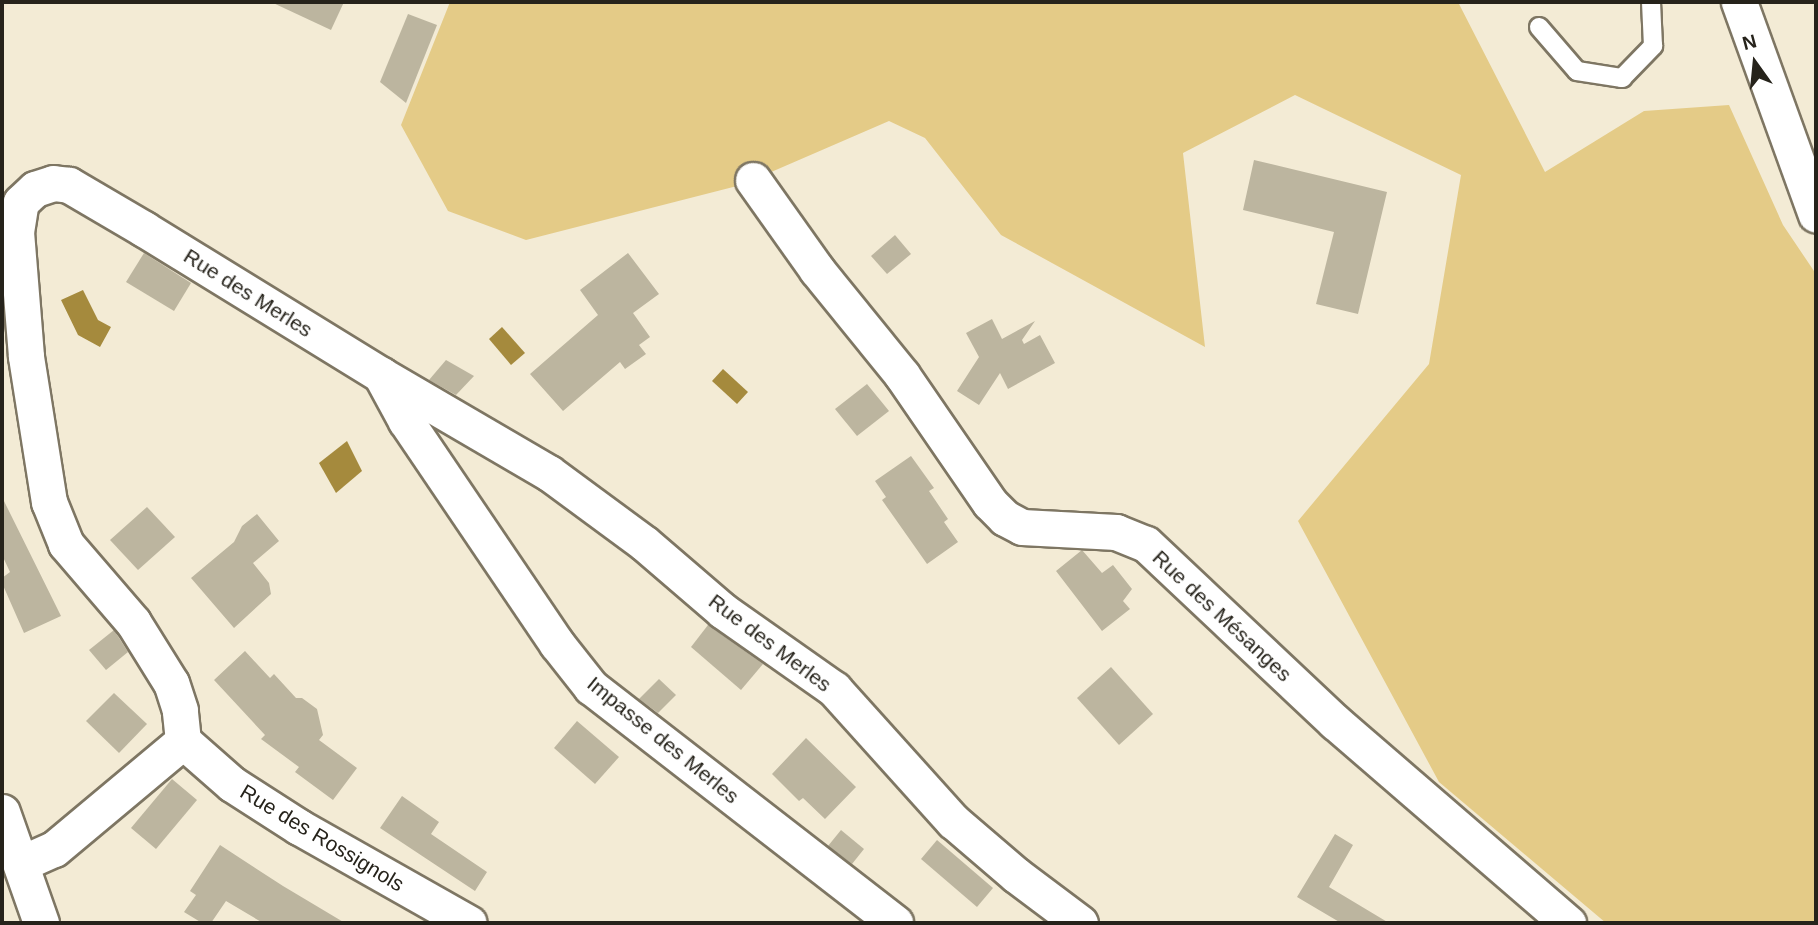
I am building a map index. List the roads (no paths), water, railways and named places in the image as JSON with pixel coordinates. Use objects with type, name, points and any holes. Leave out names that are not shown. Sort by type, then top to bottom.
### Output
[{"type":"street","points":[[1739,2],[1816,215]]},
{"type":"street","name":"Rue des Mésanges","points":[[753,180],[817,270],[902,375],[990,503],[1005,518],[1022,527],[1116,532],[1146,544],[1335,722],[1568,923]]},
{"type":"street","name":"Rue des Merles","points":[[183,741],[180,709],[172,683],[133,622],[82,567],[66,544],[49,502],[35,418],[17,267],[16,215],[21,202],[35,189],[53,183],[69,185],[381,375],[549,473],[673,566],[723,611],[834,689],[953,821],[1080,923]]},
{"type":"street","name":"Impasse des Merles","points":[[381,375],[405,421],[557,644],[591,687],[895,923]]},
{"type":"street","points":[[22,863],[54,849],[183,741]]},
{"type":"street","name":"Rue des Rossignols","points":[[183,741],[232,785],[299,827],[469,923]]},
{"type":"street","points":[[2,812],[41,923]]},
{"type":"lane","points":[[1539,27],[1577,71],[1622,78],[1653,46],[1651,2]]}]
